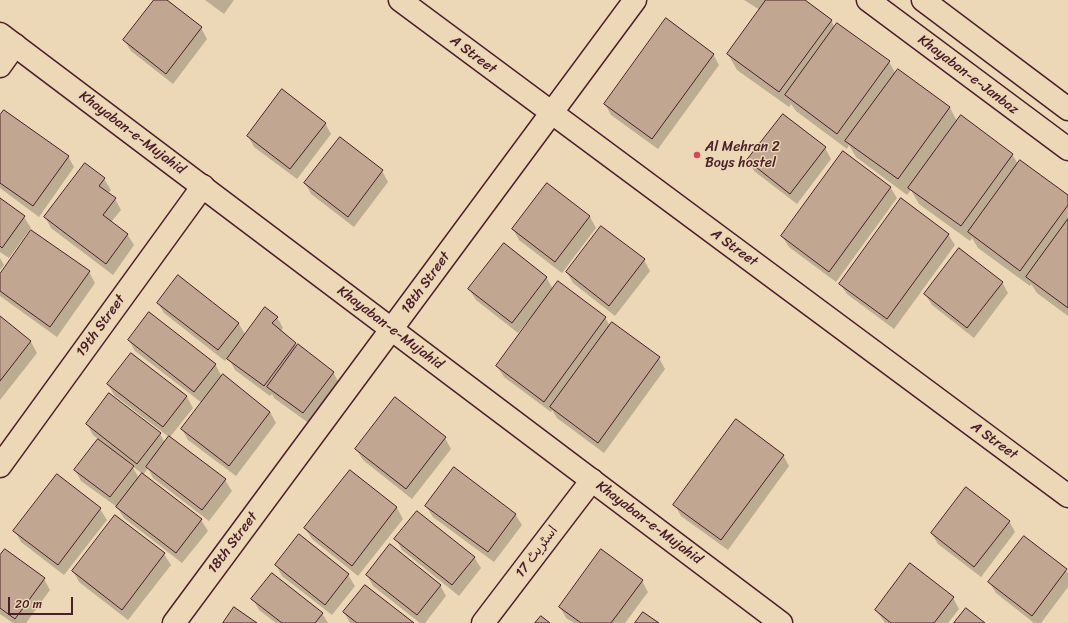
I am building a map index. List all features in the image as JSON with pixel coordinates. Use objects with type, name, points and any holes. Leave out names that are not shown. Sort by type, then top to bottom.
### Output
[{"type":"street","name":"A Street","points":[[400,0],[1068,496]]},
{"type":"street","name":"18th Street","points":[[174,623],[635,0]]},
{"type":"street","name":"Khayaban-e-Janbaz","points":[[868,0],[1068,149]]},
{"type":"street","points":[[923,0],[1068,109]]},
{"type":"street","points":[[0,66],[8,39]]},
{"type":"street","name":"Khayaban-e-Mujahid","points":[[8,39],[781,623]]},
{"type":"street","name":"19th Street","points":[[0,466],[203,186]]},
{"type":"street","name":"اسٹریٹ 17","points":[[483,623],[592,480]]},
{"type":"building","points":[[154,0],[167,0],[202,27],[166,74],[123,40]]},
{"type":"building","points":[[766,0],[805,0],[832,20],[779,92],[727,54]]},
{"type":"building","points":[[666,18],[714,54],[652,139],[604,104]]},
{"type":"building","points":[[837,23],[890,61],[837,134],[785,95]]},
{"type":"building","points":[[898,69],[950,107],[898,179],[845,141]]},
{"type":"building","points":[[282,89],[326,123],[290,169],[247,136]]},
{"type":"building","points":[[4,110],[69,156],[33,206],[0,183],[0,115]]},
{"type":"building","points":[[783,114],[826,147],[790,194],[747,160]]},
{"type":"building","points":[[961,115],[1013,154],[961,226],[908,188]]},
{"type":"building","points":[[340,137],[383,170],[348,217],[304,183]]},
{"type":"building","points":[[843,151],[891,187],[829,272],[781,236]]},
{"type":"building","points":[[1020,160],[1068,195],[1068,205],[1020,271],[968,232]]},
{"type":"building","points":[[85,163],[105,178],[99,186],[116,198],[103,215],[128,234],[106,264],[44,217]]},
{"type":"building","points":[[547,183],[590,216],[555,262],[512,229]]},
{"type":"building","points":[[0,198],[25,216],[2,248],[0,246]]},
{"type":"building","points":[[901,198],[949,234],[887,319],[839,284]]},
{"type":"building","points":[[1068,219],[1068,308],[1026,277]]},
{"type":"building","points":[[601,226],[645,259],[609,306],[566,272]]},
{"type":"building","points":[[31,230],[90,271],[50,327],[0,291],[0,274]]},
{"type":"building","points":[[504,243],[547,277],[512,323],[468,289]]},
{"type":"building","points":[[959,248],[1003,282],[967,328],[924,294]]},
{"type":"building","points":[[178,275],[239,323],[218,350],[157,303]]},
{"type":"building","points":[[558,281],[606,317],[544,402],[496,366]]},
{"type":"building","points":[[265,307],[278,317],[272,323],[296,343],[264,386],[227,359]]},
{"type":"building","points":[[149,312],[216,364],[194,392],[128,340]]},
{"type":"building","points":[[0,316],[31,341],[0,381]]},
{"type":"building","points":[[612,322],[660,357],[598,443],[550,407]]},
{"type":"building","points":[[298,344],[334,372],[303,413],[267,387]]},
{"type":"building","points":[[131,353],[187,396],[163,427],[107,384]]},
{"type":"building","points":[[223,374],[270,412],[229,466],[181,429]]},
{"type":"building","points":[[109,393],[161,433],[137,464],[86,424]]},
{"type":"building","points":[[395,397],[446,437],[406,489],[355,449]]},
{"type":"building","points":[[736,419],[784,455],[721,540],[673,505]]},
{"type":"building","points":[[169,436],[226,479],[202,510],[146,467]]},
{"type":"building","points":[[98,439],[134,466],[110,497],[74,470]]},
{"type":"building","points":[[454,467],[516,514],[488,552],[425,506]]},
{"type":"building","points":[[350,470],[397,507],[352,566],[304,528]]},
{"type":"building","points":[[142,473],[202,519],[176,553],[116,507]]},
{"type":"building","points":[[57,474],[101,508],[58,565],[13,531]]},
{"type":"building","points":[[966,487],[1010,521],[974,567],[931,533]]},
{"type":"building","points":[[417,511],[475,557],[452,585],[394,539]]},
{"type":"building","points":[[115,515],[165,553],[122,610],[72,571]]},
{"type":"building","points":[[299,534],[349,574],[325,605],[275,565]]},
{"type":"building","points":[[1024,536],[1067,569],[1032,616],[988,582]]},
{"type":"building","points":[[390,544],[441,585],[417,615],[366,575]]},
{"type":"building","points":[[5,549],[45,578],[15,619],[0,608],[0,555]]},
{"type":"building","points":[[601,549],[643,580],[611,623],[581,623],[559,607]]},
{"type":"building","points":[[910,563],[954,597],[934,623],[891,623],[875,610]]},
{"type":"building","points":[[272,573],[323,613],[315,623],[282,623],[251,599]]},
{"type":"building","points":[[365,585],[414,623],[357,623],[343,612]]},
{"type":"building","points":[[234,607],[257,623],[223,623]]},
{"type":"building","points":[[966,608],[985,623],[954,623]]},
{"type":"building","points":[[643,612],[659,623],[635,623]]},
{"type":"building","points":[[541,616],[550,623],[535,623]]},
{"type":"place","name":"Al Mehran 2 Boys hostel","points":[[697,155]]}]
